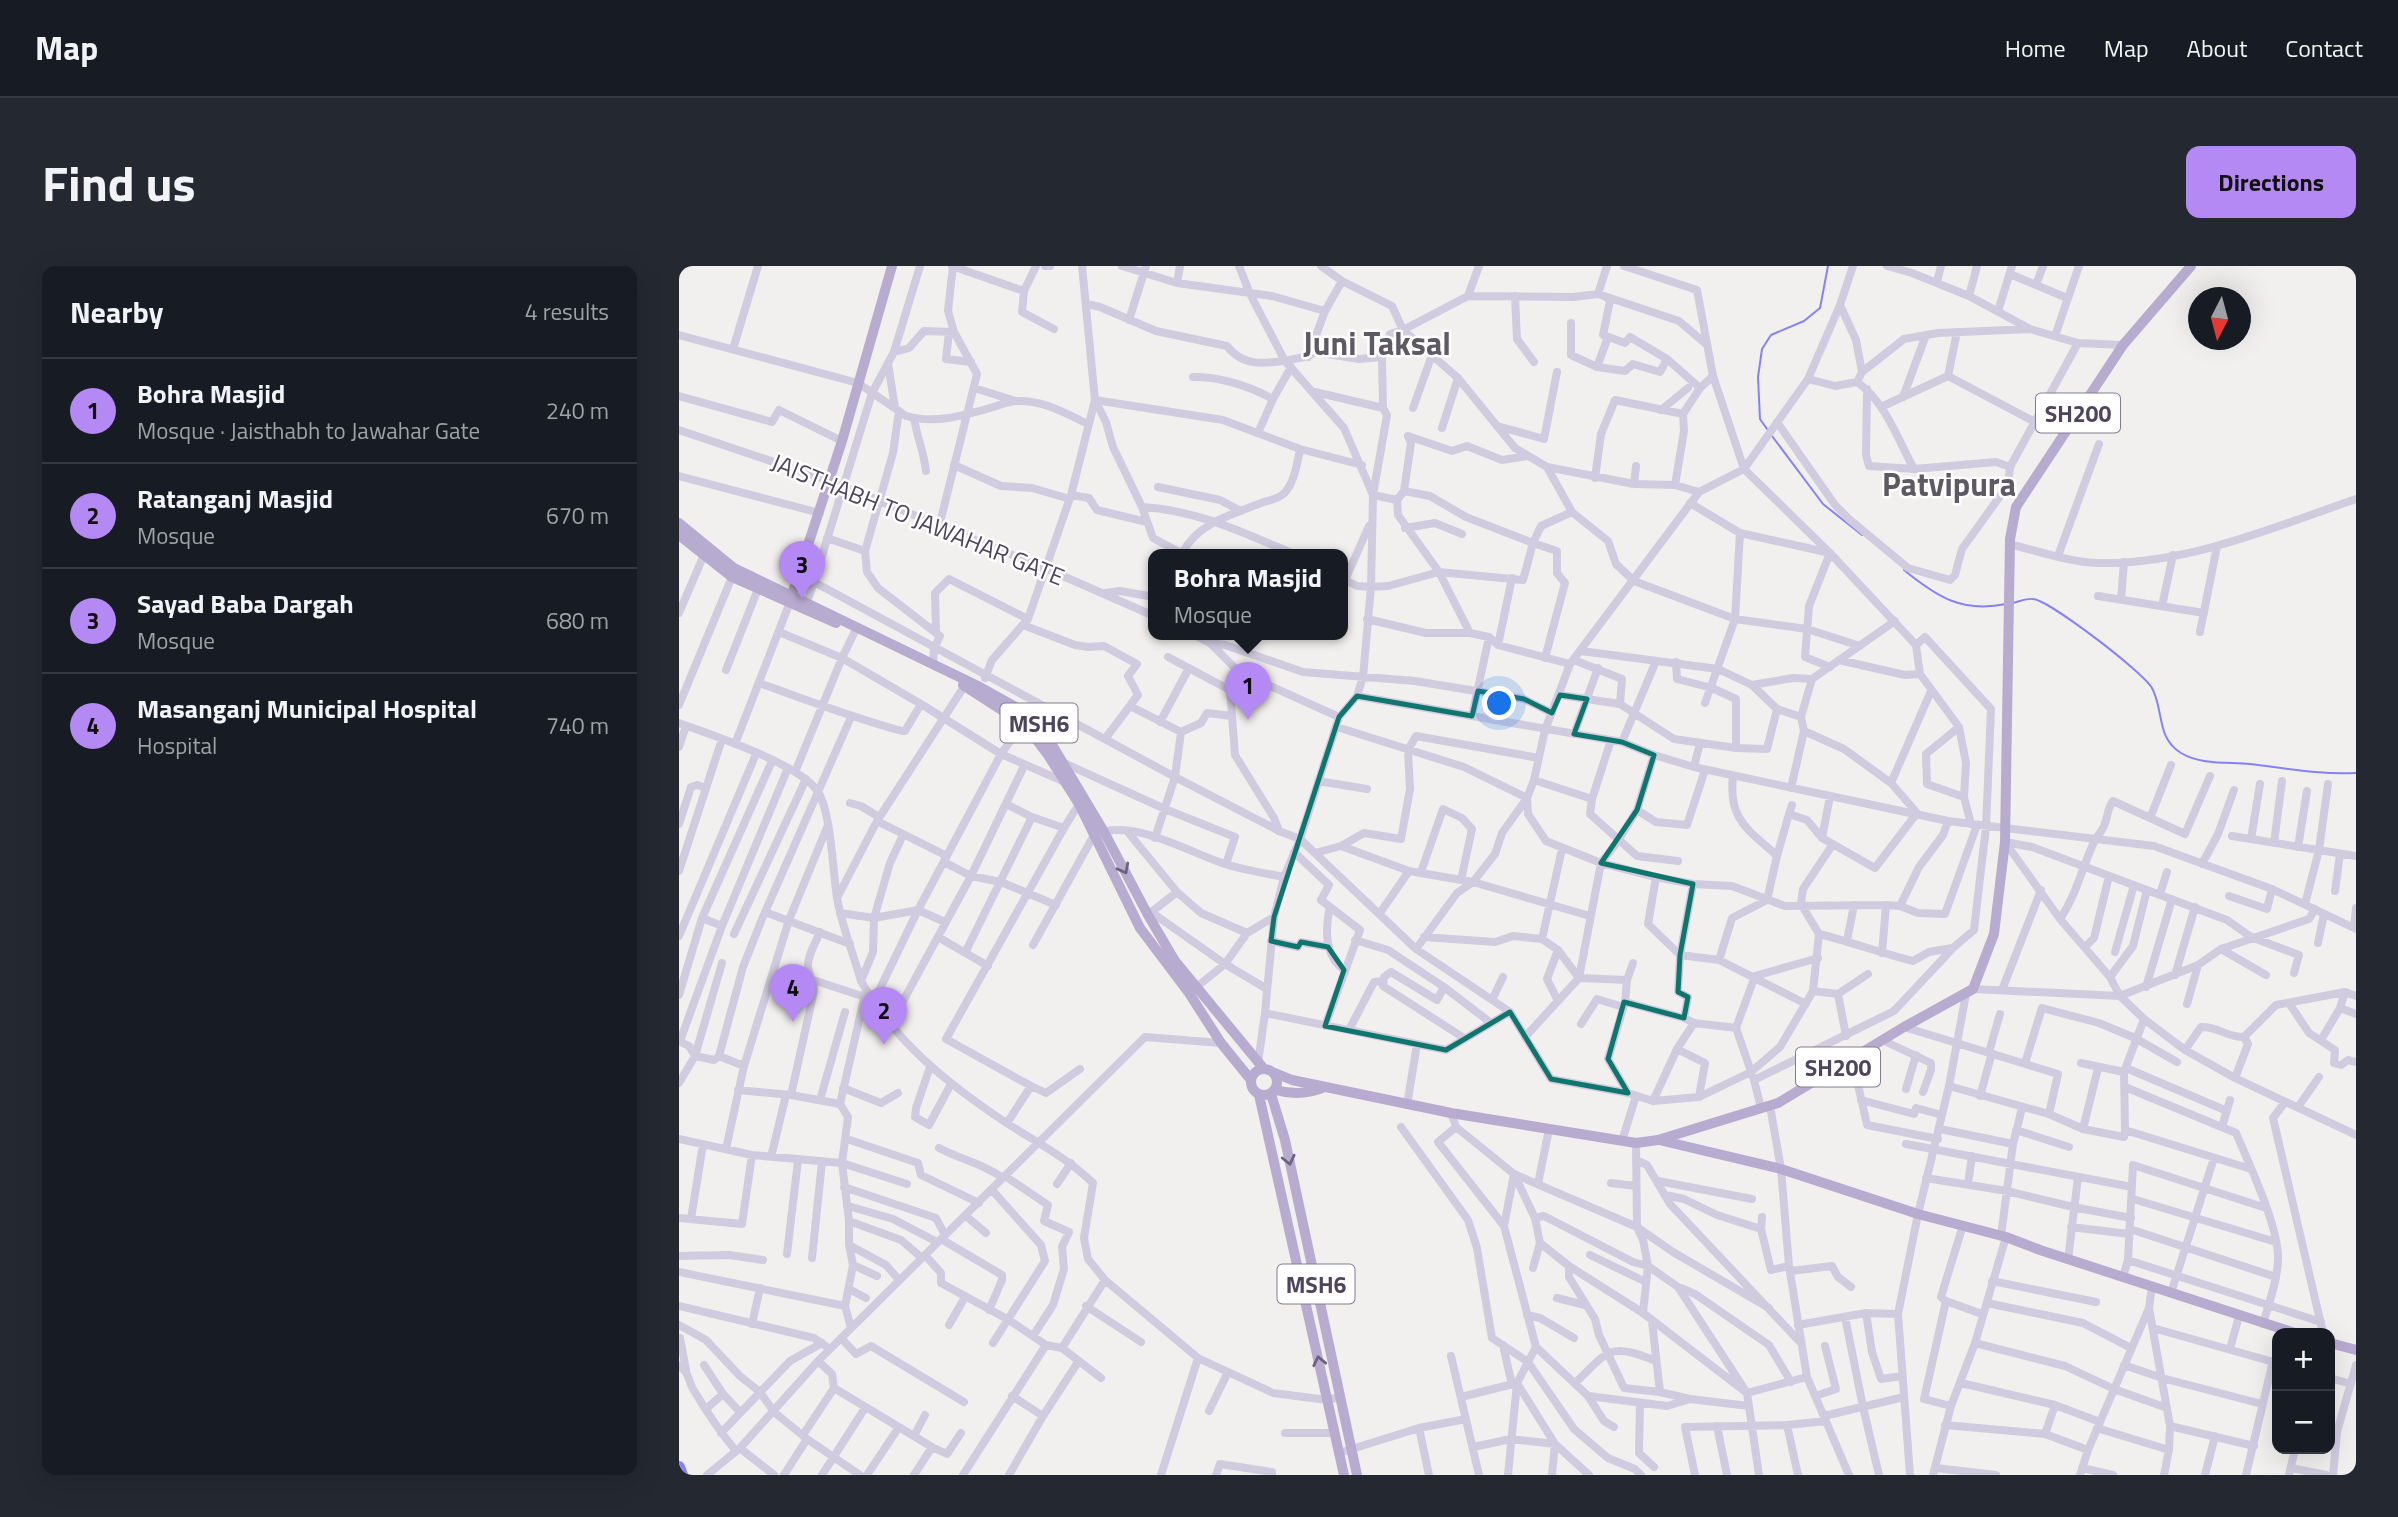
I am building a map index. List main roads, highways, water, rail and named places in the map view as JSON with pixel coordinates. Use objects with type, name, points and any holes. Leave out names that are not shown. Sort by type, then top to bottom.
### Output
[{"type":"main road","points":[[791,598],[830,481],[892,266]]},
{"type":"main road","name":"SH200","points":[[1275,1073],[1407,1105],[1636,1143],[1658,1140],[1778,1103],[1969,991],[1994,934],[2005,842],[2009,544],[2016,507],[2123,345],[2191,266]]},
{"type":"main road","name":"MSH6","points":[[679,523],[732,577],[758,589],[807,602],[856,629],[933,664],[978,690],[1021,710],[1039,723],[1064,763],[1099,832],[1140,928],[1261,1066]]},
{"type":"main road","name":"MSH6","points":[[679,536],[791,598],[966,683]]},
{"type":"main road","name":"MSH6","points":[[978,690],[1025,725],[1048,755],[1149,914],[1221,1043],[1251,1080]]},
{"type":"main road","points":[[1261,1066],[1275,1073],[1277,1079],[1273,1092],[1259,1095],[1251,1086],[1251,1080],[1261,1066]]},
{"type":"main road","name":"SH200","points":[[1273,1092],[1310,1093],[1326,1086]]},
{"type":"main road","name":"MSH6","points":[[1273,1092],[1357,1475]]},
{"type":"main road","name":"MSH6","points":[[1259,1095],[1344,1475]]},
{"type":"main road","points":[[1658,1140],[1781,1169],[1918,1214],[2003,1236],[2277,1328]]},
{"type":"main road","points":[[2335,1344],[2356,1350]]},
{"type":"waterway","points":[[1767,429],[1760,419],[1758,377],[1762,349],[1771,335],[1804,321],[1820,308],[1828,266]]},
{"type":"waterway","points":[[1772,436],[1823,504],[1862,535]]},
{"type":"waterway","points":[[1904,570],[1928,588],[1951,600],[1976,606],[2006,604]]},
{"type":"waterway","points":[[2012,603],[2031,599],[2042,602],[2075,623],[2132,667],[2156,696],[2168,740],[2173,747],[2189,757],[2316,772],[2356,773]]},
{"type":"waterway","points":[[679,1467],[682,1475]]},
{"type":"place","name":"Sayad Baba Dargah","points":[[802,599]]},
{"type":"place","name":"Bohra Masjid","points":[[1248,720]]},
{"type":"place","name":"Masanganj Municipal Hospital","points":[[793,1022]]},
{"type":"place","name":"Ratanganj Masjid","points":[[884,1045]]},
{"type":"district","name":"Juni Taksal","points":[[1377,343]]},
{"type":"district","name":"Patvipura","points":[[1949,484]]}]
